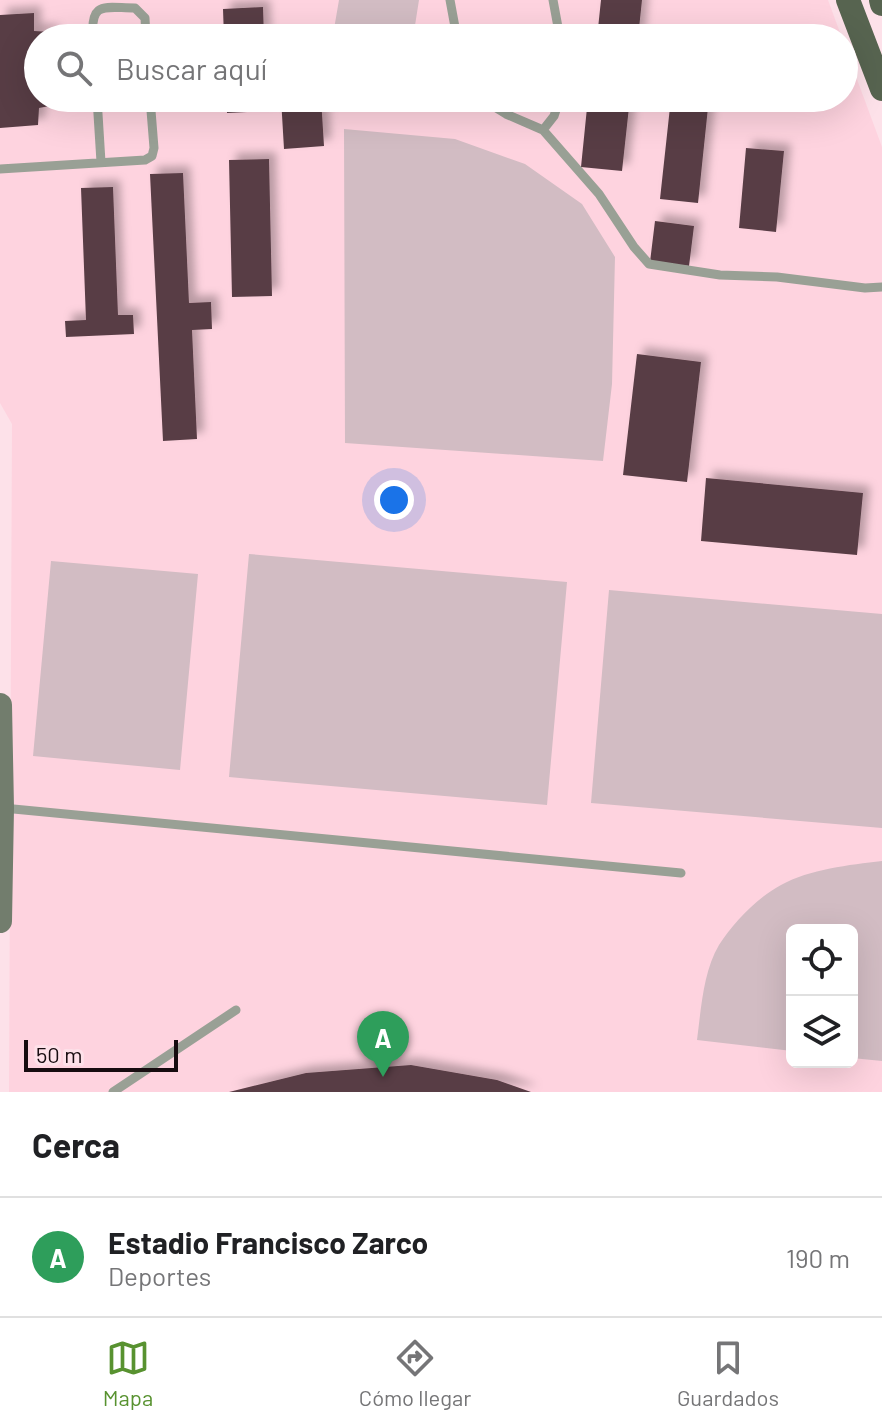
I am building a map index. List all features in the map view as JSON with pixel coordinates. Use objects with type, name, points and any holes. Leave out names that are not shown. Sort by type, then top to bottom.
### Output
[{"type":"main road","points":[[848,0],[857,24]]},
{"type":"main road","points":[[859,29],[882,89]]},
{"type":"street","points":[[859,29],[873,0]]},
{"type":"street","points":[[0,705],[0,921]]},
{"type":"lane","points":[[450,0],[454,24]]},
{"type":"lane","points":[[553,0],[557,24]]},
{"type":"lane","points":[[92,24],[92,19],[104,8],[135,8],[145,18],[145,24]]},
{"type":"lane","points":[[98,112],[101,162]]},
{"type":"lane","points":[[0,169],[145,160],[152,156],[154,148],[151,112]]},
{"type":"lane","points":[[503,112],[543,130],[599,194],[649,264],[707,274],[882,287]]},
{"type":"lane","points":[[543,130],[555,112]]},
{"type":"lane","points":[[1,808],[681,873]]},
{"type":"lane","points":[[113,1092],[236,1010]]},
{"type":"shaded area","points":[[0,0],[828,0],[837,24],[24,24],[24,112],[858,112],[858,82],[882,147],[882,1092],[9,1092],[12,424],[0,403]]},
{"type":"shaded area","points":[[339,0],[419,0],[415,24],[335,24]]},
{"type":"shaded area","points":[[344,129],[455,139],[525,164],[582,204],[615,257],[612,384],[603,461],[345,443]]},
{"type":"shaded area","points":[[249,554],[567,582],[547,805],[229,777]]},
{"type":"shaded area","points":[[51,561],[198,574],[180,770],[33,756]]},
{"type":"shaded area","points":[[609,590],[882,614],[882,828],[591,803]]},
{"type":"shaded area","points":[[882,861],[882,1061],[858,1059],[858,924],[786,924],[786,1050],[697,1040],[709,967],[725,937],[747,911],[772,890],[804,875]]},
{"type":"building","points":[[601,0],[642,0],[639,24],[598,24]]},
{"type":"building","points":[[263,7],[264,24],[224,24],[223,9]]},
{"type":"building","points":[[34,13],[34,24],[24,24],[24,112],[39,112],[38,125],[0,128],[0,15]]},
{"type":"building","points":[[282,112],[322,112],[324,146],[284,149]]},
{"type":"building","points":[[587,112],[628,112],[622,171],[581,167]]},
{"type":"building","points":[[669,112],[708,112],[698,203],[660,199]]},
{"type":"building","points":[[746,148],[784,151],[776,232],[739,228]]},
{"type":"building","points":[[269,159],[272,296],[232,297],[229,160]]},
{"type":"building","points":[[183,173],[189,303],[211,302],[212,329],[192,330],[197,439],[163,441],[150,174]]},
{"type":"building","points":[[113,187],[118,315],[133,315],[134,334],[66,337],[65,321],[86,320],[81,188]]},
{"type":"building","points":[[655,221],[694,226],[689,266],[650,262]]},
{"type":"building","points":[[637,354],[701,362],[687,482],[623,475]]},
{"type":"building","points":[[706,478],[863,493],[857,555],[701,541]]},
{"type":"building","points":[[411,1065],[497,1080],[531,1092],[229,1092],[306,1073]]},
{"type":"place","name":"Estadio Francisco Zarco","points":[[383,1077]]}]
